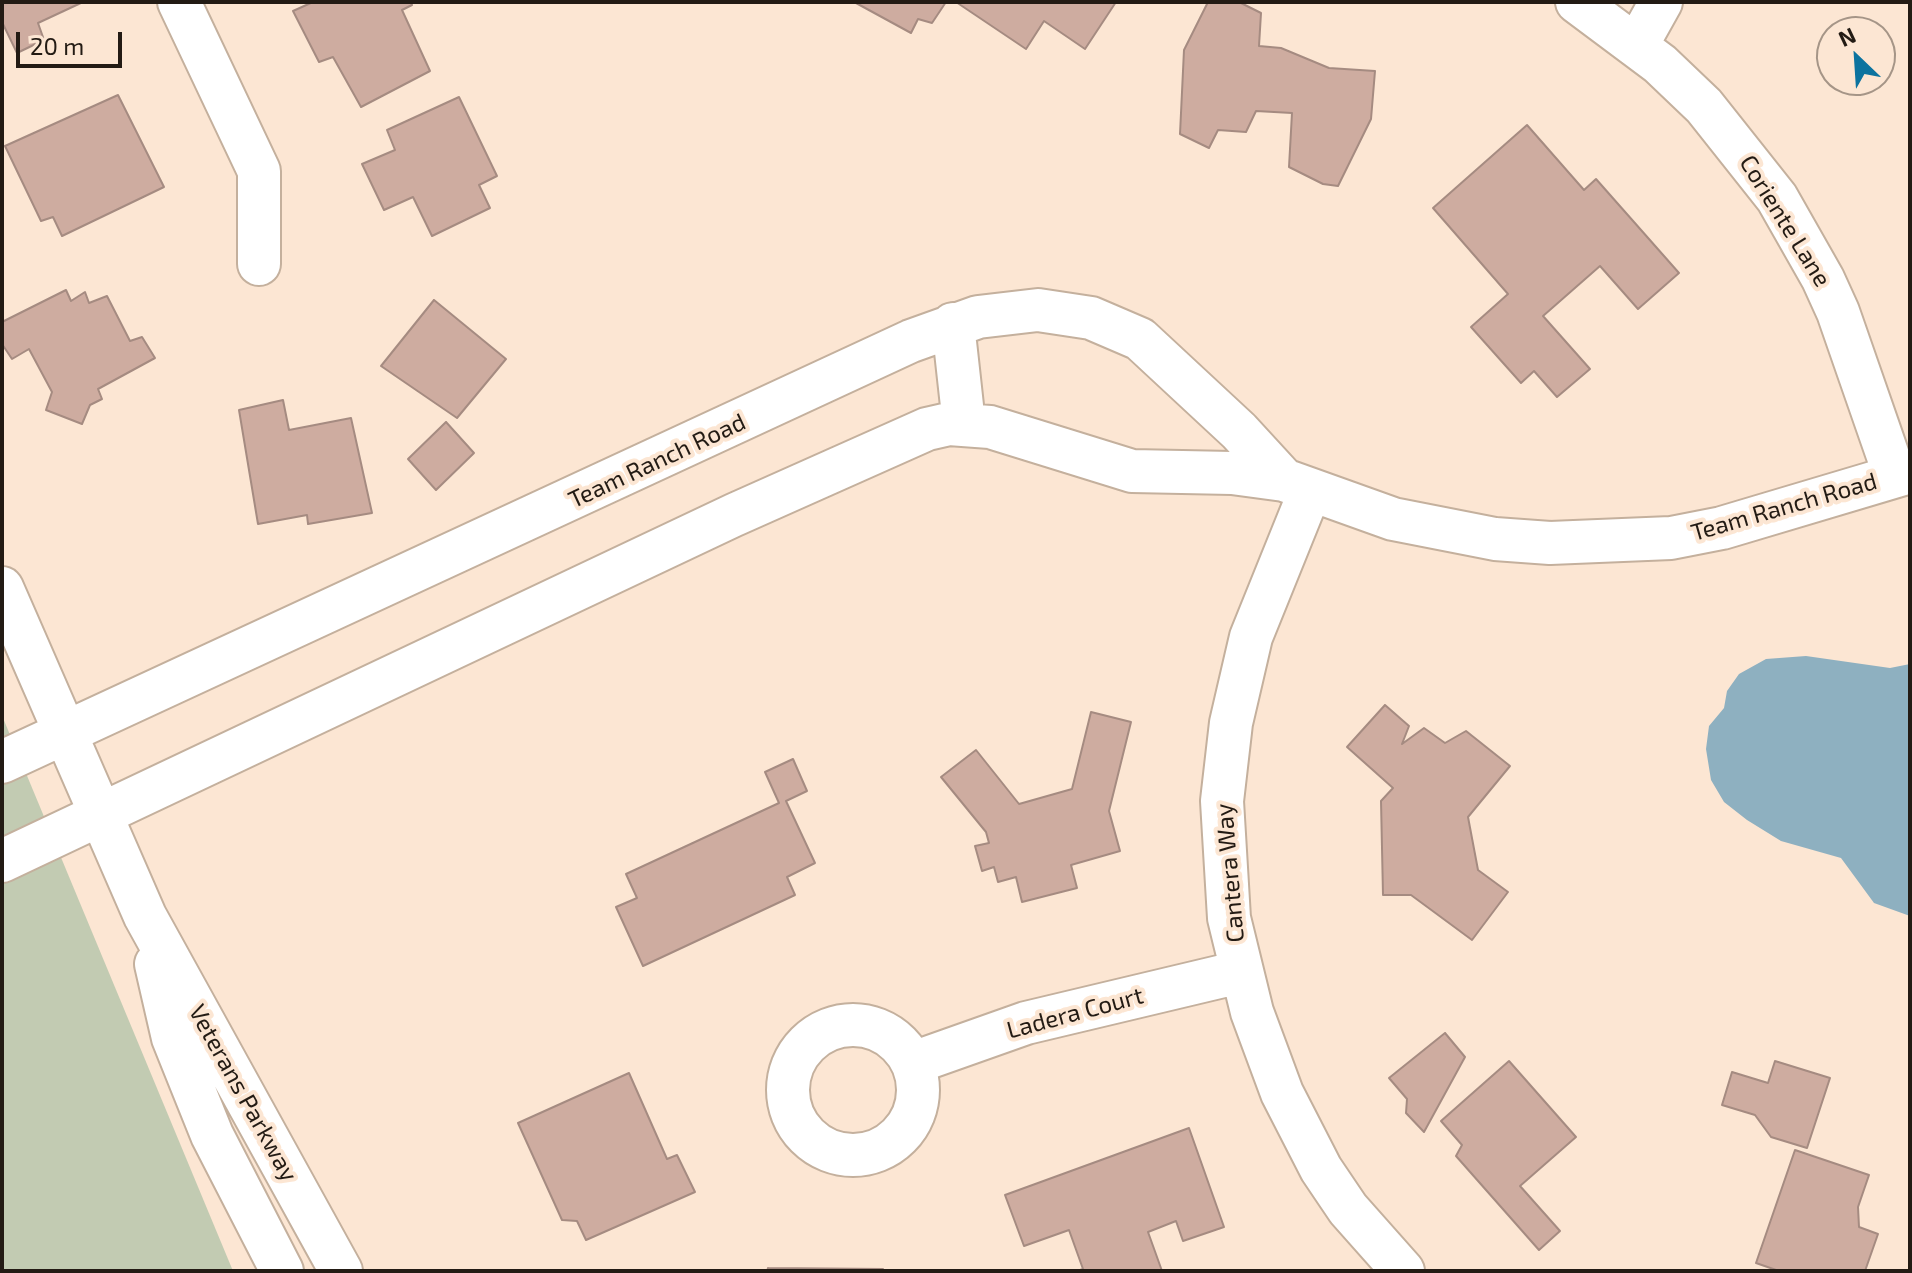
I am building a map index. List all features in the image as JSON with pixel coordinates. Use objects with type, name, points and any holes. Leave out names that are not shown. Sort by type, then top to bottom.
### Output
[{"type":"street","points":[[179,2],[259,171],[259,264]]},
{"type":"street","name":"Coriente Lane","points":[[1577,2],[1637,45],[1704,106],[1734,141],[1803,241],[1838,312],[1903,474]]},
{"type":"street","points":[[1637,45],[1661,2]]},
{"type":"street","name":"Team Ranch Road","points":[[2,762],[953,324],[998,313],[1038,310],[1091,318],[1118,327],[1155,350],[1297,485]]},
{"type":"street","points":[[953,324],[964,424]]},
{"type":"street","name":"Team Ranch Road","points":[[2,861],[734,515],[894,441],[927,429],[964,424],[1030,437],[1132,471],[1232,473],[1297,485],[1393,519],[1443,531],[1537,542],[1607,543],[1671,538],[1722,528],[1903,474]]},
{"type":"street","name":"Cantera Way","points":[[1297,485],[1251,637],[1231,723],[1222,801],[1229,918],[1240,972],[1282,1093],[1321,1169],[1348,1209],[1403,1271]]},
{"type":"street","name":"Veterans Parkway","points":[[2,588],[145,916],[341,1271]]},
{"type":"street","name":"Veterans Parkway","points":[[145,916],[173,1038],[212,1135],[282,1271]]},
{"type":"street","name":"Ladera Court","points":[[913,1063],[1038,1020],[1240,972]]},
{"type":"green space","points":[[3,718],[233,1271],[2,1271]]},
{"type":"water","points":[[1806,656],[1890,668],[1910,664],[1910,916],[1874,903],[1841,858],[1781,841],[1747,820],[1724,802],[1711,780],[1706,749],[1709,726],[1724,708],[1727,691],[1739,674],[1766,659]]},
{"type":"building","points":[[2,2],[83,2],[38,23],[44,40],[17,53],[2,22]]},
{"type":"building","points":[[313,2],[411,2],[412,5],[402,10],[430,71],[361,107],[333,57],[319,62],[293,11]]},
{"type":"building","points":[[946,2],[932,23],[918,19],[911,33],[856,3]]},
{"type":"building","points":[[956,2],[1116,2],[1085,49],[1044,21],[1026,49]]},
{"type":"building","points":[[1208,2],[1239,2],[1261,13],[1259,46],[1281,48],[1329,68],[1375,71],[1371,119],[1338,186],[1323,184],[1289,167],[1292,113],[1256,111],[1246,132],[1218,130],[1209,148],[1180,134],[1184,50]]},
{"type":"building","points":[[118,95],[164,187],[62,236],[53,217],[41,221],[5,146]]},
{"type":"building","points":[[459,97],[497,176],[479,185],[490,208],[432,236],[413,197],[384,210],[362,164],[395,150],[387,130]]},
{"type":"building","points":[[1527,125],[1584,190],[1596,179],[1679,273],[1638,309],[1600,266],[1543,316],[1590,369],[1557,397],[1534,371],[1521,383],[1471,327],[1508,294],[1433,208]]},
{"type":"building","points":[[66,290],[71,301],[85,292],[89,303],[107,296],[130,341],[142,337],[155,358],[98,389],[102,399],[90,405],[82,424],[46,410],[52,392],[29,349],[12,359],[2,344],[2,322]]},
{"type":"building","points":[[434,300],[506,359],[457,418],[381,366]]},
{"type":"building","points":[[283,400],[289,430],[351,418],[372,513],[308,524],[307,515],[258,524],[239,410]]},
{"type":"building","points":[[446,422],[474,453],[436,490],[408,459]]},
{"type":"building","points":[[1385,705],[1409,726],[1402,744],[1424,728],[1445,743],[1466,731],[1510,766],[1468,817],[1478,870],[1508,892],[1472,940],[1411,895],[1383,895],[1381,801],[1393,788],[1347,747]]},
{"type":"building","points":[[1091,712],[1131,722],[1109,811],[1120,851],[1071,865],[1077,888],[1022,902],[1016,877],[998,882],[994,867],[982,871],[975,846],[989,843],[986,832],[941,777],[976,750],[1019,804],[1072,789]]},
{"type":"building","points":[[793,759],[807,791],[786,801],[815,863],[787,877],[795,895],[643,966],[616,907],[637,898],[626,874],[779,803],[765,772]]},
{"type":"building","points":[[1445,1033],[1465,1057],[1424,1132],[1406,1113],[1407,1099],[1389,1078]]},
{"type":"building","points":[[1509,1061],[1576,1137],[1520,1186],[1560,1231],[1539,1250],[1456,1156],[1462,1145],[1441,1121]]},
{"type":"building","points":[[1775,1061],[1830,1078],[1807,1148],[1771,1137],[1755,1115],[1722,1105],[1732,1072],[1768,1083]]},
{"type":"building","points":[[629,1073],[667,1159],[677,1155],[695,1192],[586,1240],[577,1221],[562,1220],[518,1123]]},
{"type":"building","points":[[1189,1128],[1224,1227],[1183,1241],[1176,1221],[1148,1232],[1162,1271],[1077,1271],[1083,1269],[1069,1230],[1024,1246],[1005,1195]]},
{"type":"building","points":[[1795,1150],[1869,1175],[1858,1207],[1859,1227],[1878,1234],[1865,1271],[1779,1271],[1756,1263]]},
{"type":"building","points":[[768,1268],[883,1269],[883,1271],[767,1271]]}]
